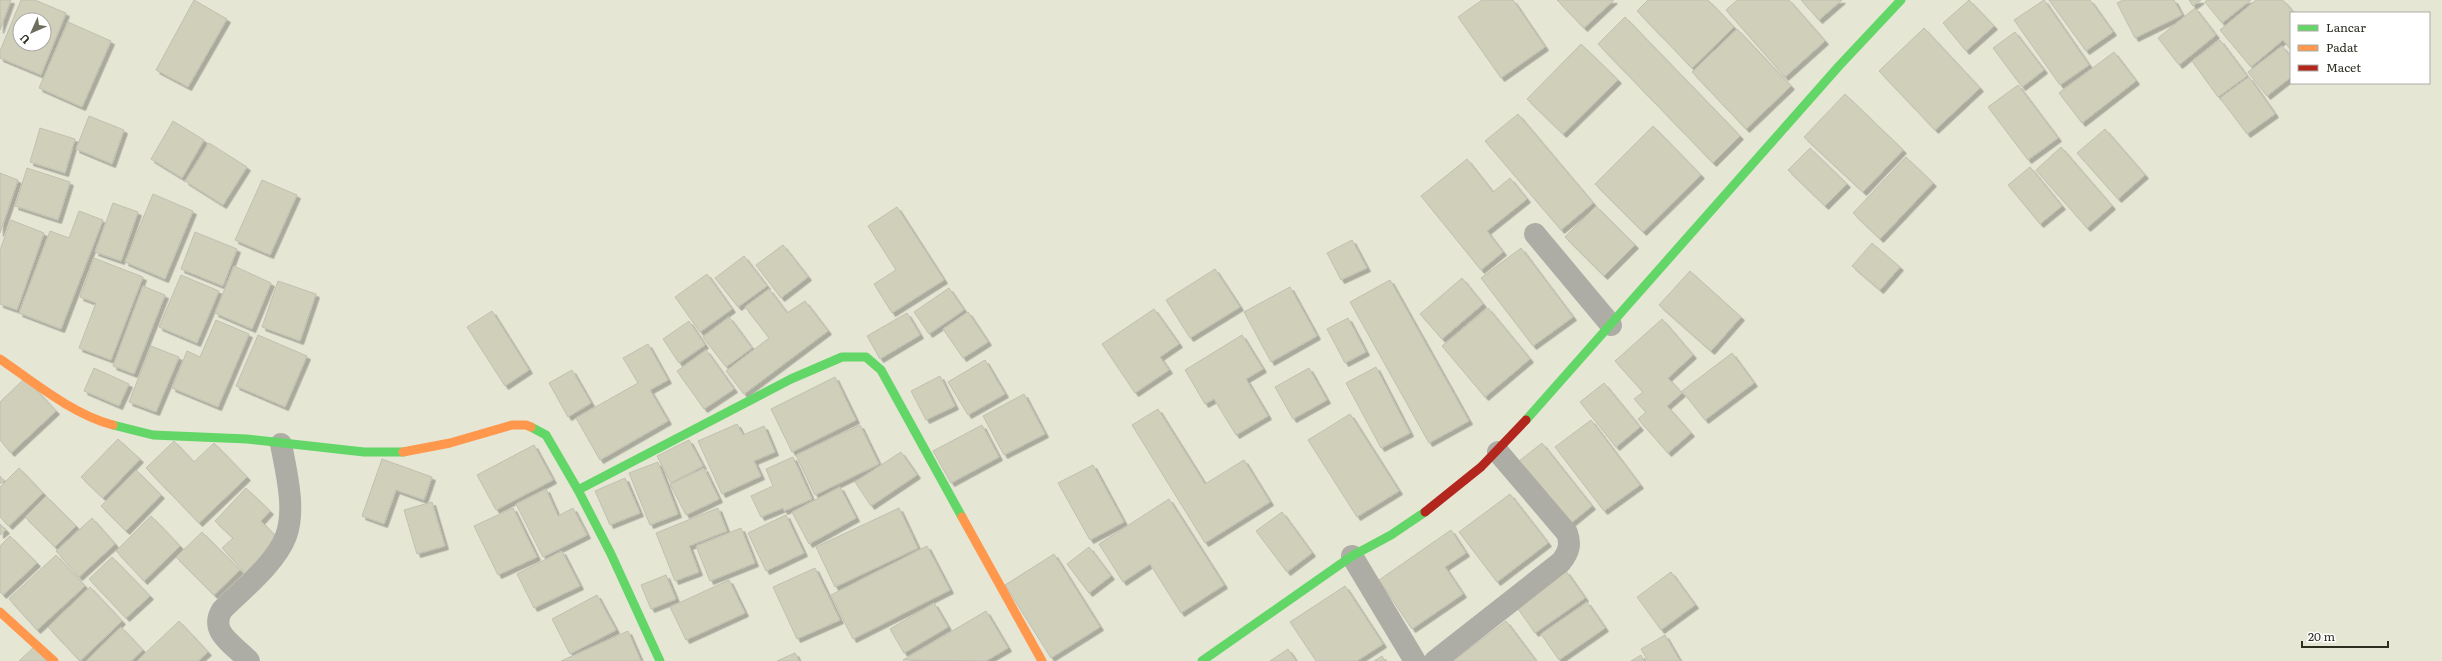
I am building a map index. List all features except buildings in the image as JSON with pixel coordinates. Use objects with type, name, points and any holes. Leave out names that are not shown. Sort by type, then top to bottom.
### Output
[{"type":"street","points":[[1202,661],[1352,556],[1377,544],[1428,512],[1466,483],[1498,452],[1840,66],[1901,0]]},
{"type":"street","points":[[1535,234],[1611,325]]},
{"type":"street","points":[[578,490],[791,379],[842,357],[866,357],[873,361],[881,370],[1042,661]]},
{"type":"street","points":[[0,360],[64,403],[98,421],[124,430],[153,435],[246,439],[364,452],[398,453],[450,443],[512,425],[526,425],[546,435],[578,490],[660,661]]},
{"type":"street","points":[[249,661],[220,632],[217,620],[222,610],[273,557],[286,535],[289,507],[281,444]]},
{"type":"street","points":[[1435,661],[1561,562],[1569,549],[1570,542],[1567,533],[1498,452]]},
{"type":"street","points":[[1352,556],[1415,661]]},
{"type":"street","points":[[0,612],[54,661]]},
{"type":"traffic: fast","points":[[1526,420],[1839,66],[1901,0]]},
{"type":"traffic: fast","points":[[578,490],[791,379],[842,357],[866,357],[881,370],[962,517]]},
{"type":"traffic: fast","points":[[113,425],[153,435],[247,439],[364,452],[403,452]]},
{"type":"traffic: fast","points":[[531,427],[546,435],[578,490],[611,554],[660,661]]},
{"type":"traffic: fast","points":[[1202,661],[1352,556],[1391,535],[1425,512]]},
{"type":"traffic: slow","points":[[0,359],[68,406],[98,420],[113,425]]},
{"type":"traffic: slow","points":[[403,452],[450,443],[512,425],[526,425],[531,427]]},
{"type":"traffic: slow","points":[[962,517],[1042,661]]},
{"type":"traffic: slow","points":[[0,612],[54,661]]},
{"type":"traffic: jam","points":[[1425,512],[1481,467],[1526,420]]}]
